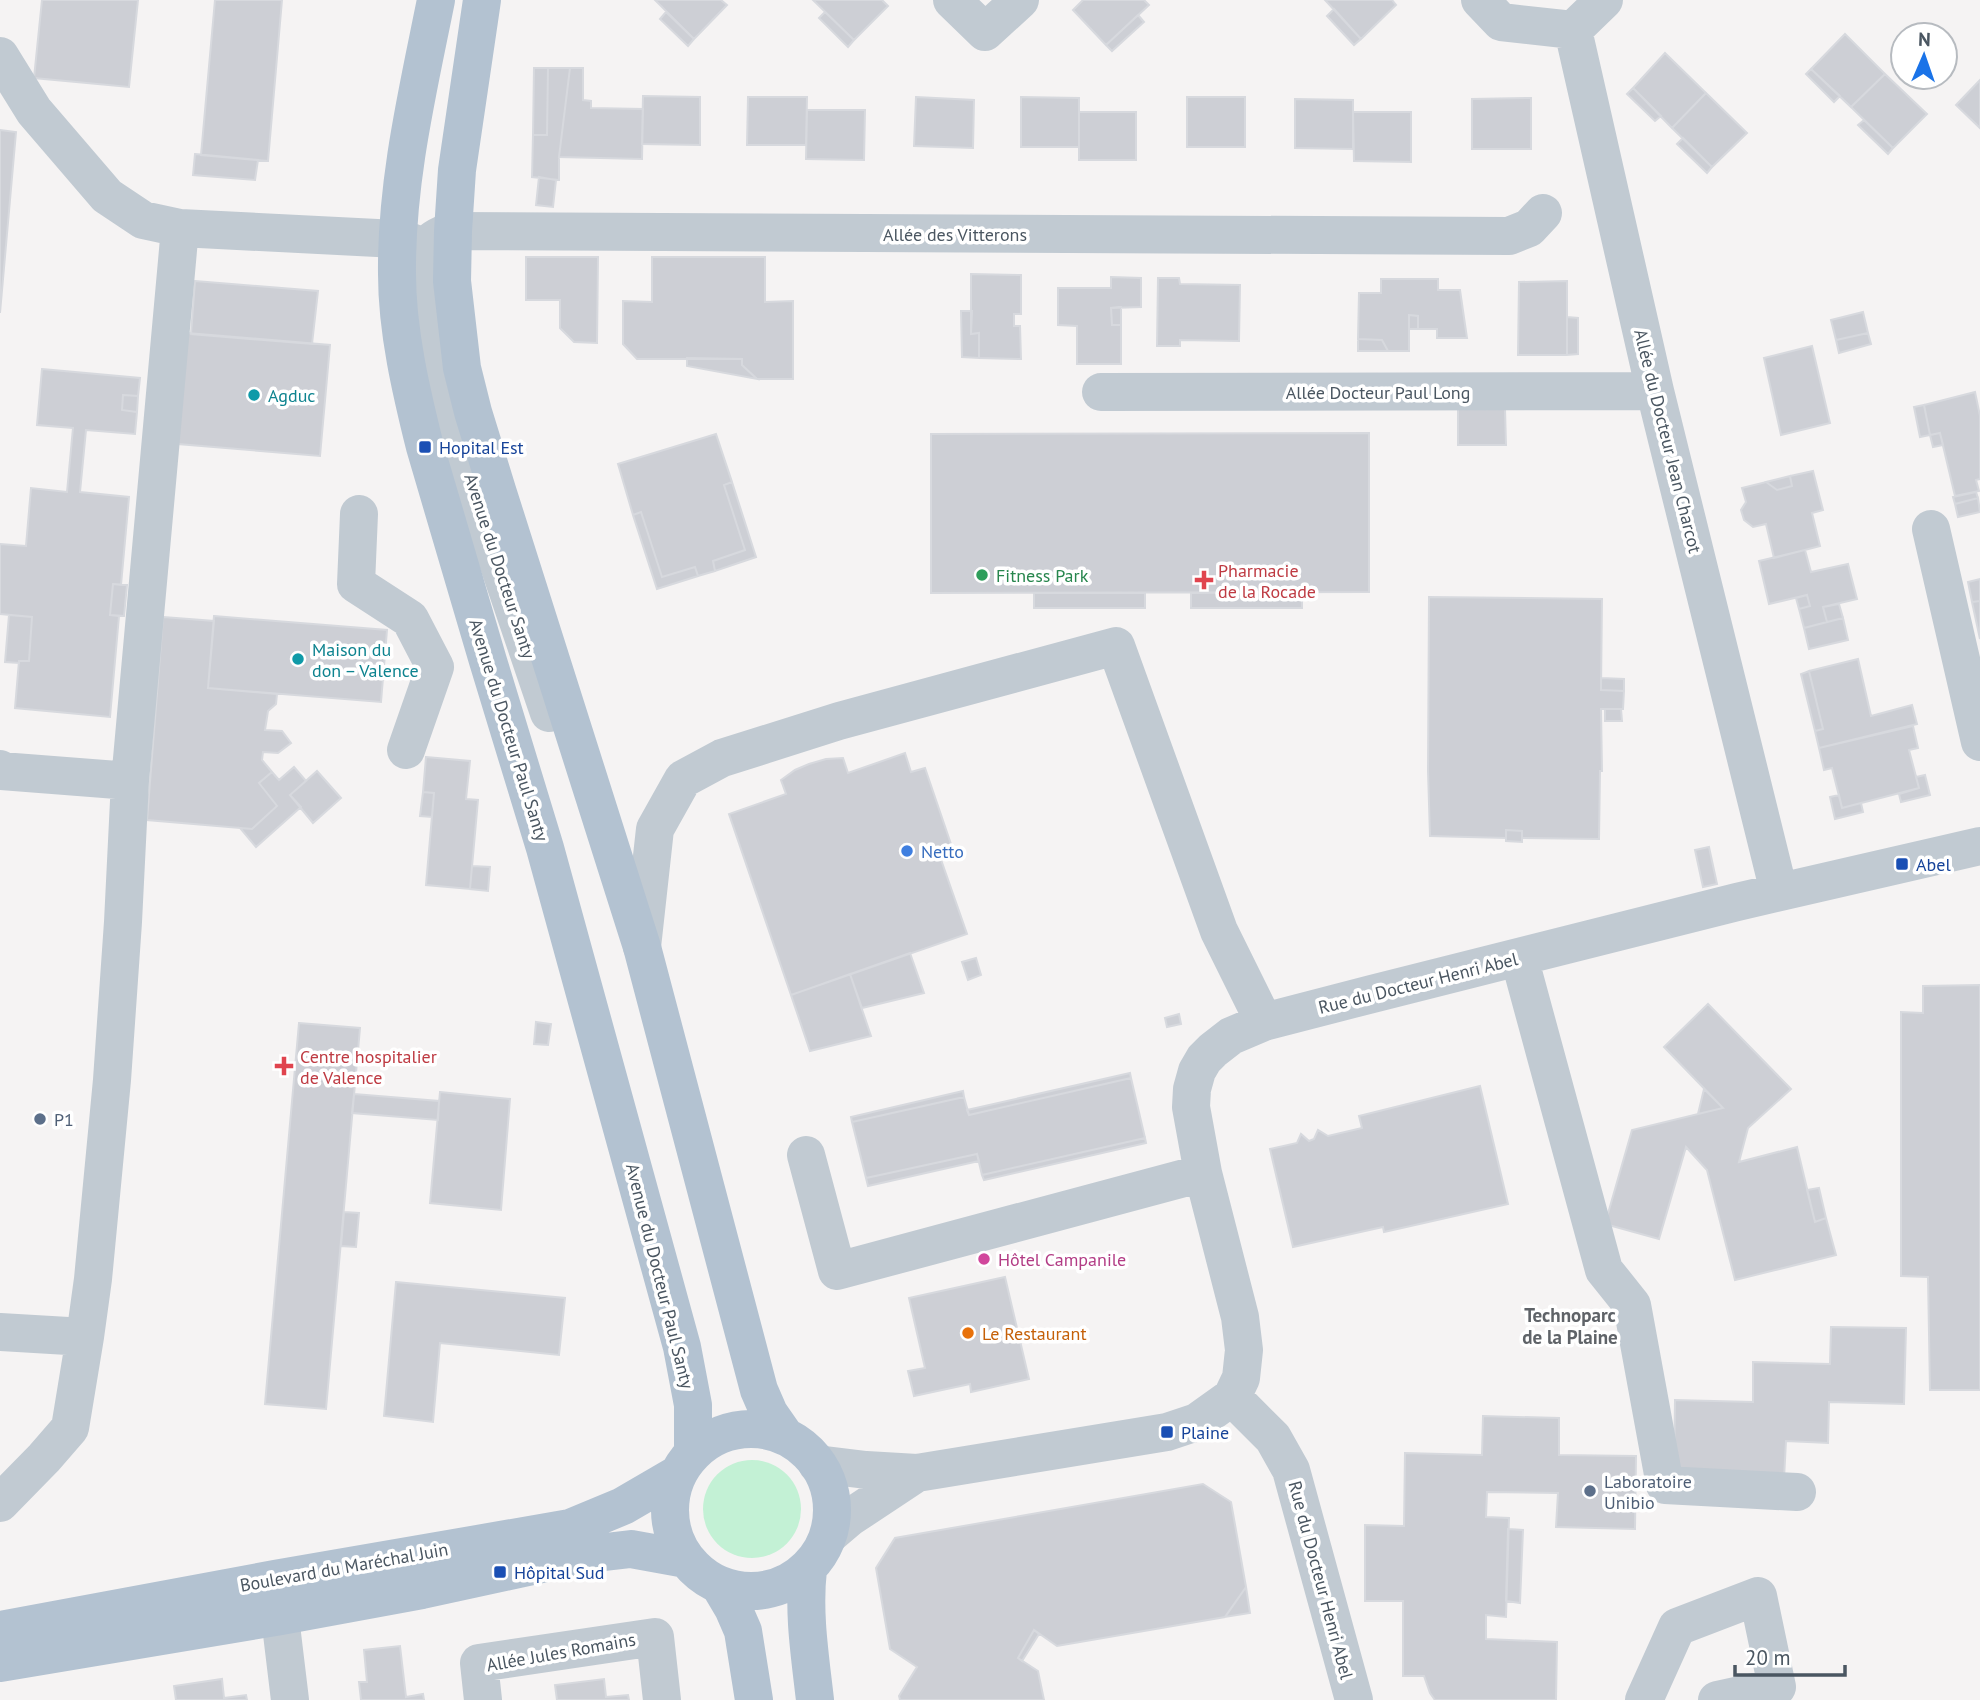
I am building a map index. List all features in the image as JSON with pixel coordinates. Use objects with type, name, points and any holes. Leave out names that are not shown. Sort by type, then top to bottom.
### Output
[{"type":"main road","name":"Avenue du Docteur Paul Santy","points":[[436,0],[409,132],[424,240],[452,281],[463,368],[471,401],[642,947],[759,1390],[769,1413],[785,1436]]},
{"type":"main road","name":"Avenue du Docteur Paul Santy","points":[[482,0],[457,170],[424,240],[397,276],[401,333],[425,447],[545,848],[682,1347],[693,1405],[686,1464]]},
{"type":"main road","points":[[736,1430],[761,1430],[785,1436],[803,1448],[817,1464],[829,1486],[832,1510],[829,1535],[821,1553],[808,1569],[781,1586],[750,1592],[720,1586],[701,1575],[686,1559],[672,1533],[670,1503],[686,1464],[713,1439],[736,1430]]},
{"type":"main road","name":"Boulevard du Maréchal Juin","points":[[0,1630],[570,1528],[623,1506],[686,1464]]},
{"type":"main road","name":"Boulevard du Maréchal Juin","points":[[0,1664],[422,1590],[588,1553],[631,1549],[686,1559]]},
{"type":"main road","points":[[808,1569],[806,1623],[815,1700]]},
{"type":"main road","points":[[720,1586],[743,1631],[754,1700]]},
{"type":"street","points":[[951,0],[985,32],[1020,0]]},
{"type":"street","points":[[1480,0],[1501,22],[1573,30],[1604,0]]},
{"type":"street","name":"Allée du Docteur Jean Charcot","points":[[1573,30],[1655,391],[1779,892]]},
{"type":"street","name":"Allée des Vitterons","points":[[0,55],[34,111],[107,196],[144,220],[180,228],[424,240],[1509,236],[1529,228],[1543,213]]},
{"type":"street","points":[[0,1503],[70,1428],[85,1337],[112,1080],[130,781],[180,228]]},
{"type":"street","name":"Allée Docteur Paul Long","points":[[1101,392],[1655,391]]},
{"type":"street","points":[[359,514],[356,583],[410,619],[435,667],[405,750]]},
{"type":"street","points":[[1931,529],[1980,742]]},
{"type":"street","points":[[642,947],[655,829],[683,779],[722,758],[920,699],[1116,646],[1219,931],[1264,1022]]},
{"type":"street","points":[[0,769],[130,781]]},
{"type":"street","name":"Rue du Docteur Henri Abel","points":[[1354,1700],[1291,1470],[1273,1437],[1232,1397],[1241,1378],[1244,1350],[1240,1317],[1203,1173],[1191,1107],[1192,1089],[1204,1059],[1231,1036],[1264,1022],[1779,892],[1980,846]]},
{"type":"street","points":[[1519,957],[1604,1270],[1632,1305],[1665,1485],[1797,1492]]},
{"type":"street","points":[[806,1155],[837,1271],[1203,1173]]},
{"type":"street","points":[[0,1332],[85,1337]]},
{"type":"street","points":[[817,1464],[917,1473],[1167,1432],[1197,1422],[1232,1397]]},
{"type":"street","points":[[829,1535],[849,1518],[917,1473]]},
{"type":"street","points":[[275,1579],[290,1700]]},
{"type":"street","points":[[1644,1700],[1677,1627],[1758,1596],[1777,1687],[1717,1700]]},
{"type":"street","name":"Allée Jules Romains","points":[[483,1700],[479,1663],[655,1637],[662,1700]]},
{"type":"green space","points":[[752,1460],[771,1464],[787,1474],[797,1490],[801,1509],[797,1528],[787,1544],[771,1554],[752,1558],[733,1554],[717,1544],[707,1528],[703,1509],[707,1490],[717,1474],[733,1464]]},
{"type":"building","points":[[42,0],[138,0],[129,87],[34,78]]},
{"type":"building","points":[[215,0],[282,0],[268,161],[201,155]]},
{"type":"building","points":[[655,0],[721,0],[727,5],[694,39]]},
{"type":"building","points":[[813,0],[882,0],[888,6],[854,40]]},
{"type":"building","points":[[1083,0],[1144,0],[1149,5],[1106,45],[1073,10]]},
{"type":"building","points":[[1325,0],[1392,0],[1396,5],[1361,39]]},
{"type":"building","points":[[1334,9],[1361,39],[1354,45],[1327,16]]},
{"type":"building","points":[[666,12],[694,39],[688,46],[660,19]]},
{"type":"building","points":[[825,12],[854,40],[848,47],[819,18]]},
{"type":"building","points":[[1138,15],[1144,22],[1112,51],[1106,45]]},
{"type":"building","points":[[1845,34],[1885,74],[1851,107],[1811,69]]},
{"type":"building","points":[[1665,53],[1706,93],[1672,128],[1633,88]]},
{"type":"building","points":[[534,68],[548,68],[547,135],[533,135]]},
{"type":"building","points":[[548,68],[570,68],[559,157],[559,180],[532,177],[533,135],[547,135]]},
{"type":"building","points":[[570,68],[583,68],[583,100],[591,101],[591,108],[643,109],[642,159],[559,157]]},
{"type":"building","points":[[1811,69],[1840,96],[1834,102],[1806,74]]},
{"type":"building","points":[[1885,74],[1889,78],[1889,91],[1903,91],[1927,114],[1893,148],[1851,107]]},
{"type":"building","points":[[1980,80],[1980,128],[1956,105]]},
{"type":"building","points":[[1633,88],[1661,116],[1655,121],[1627,94]]},
{"type":"building","points":[[1706,93],[1747,133],[1712,167],[1672,128]]},
{"type":"building","points":[[643,96],[700,97],[700,145],[642,144]]},
{"type":"building","points":[[748,97],[807,97],[806,145],[747,145]]},
{"type":"building","points":[[916,97],[974,100],[973,148],[914,146]]},
{"type":"building","points":[[1021,97],[1079,98],[1079,147],[1021,147]]},
{"type":"building","points":[[1187,97],[1245,97],[1245,147],[1187,147]]},
{"type":"building","points":[[1531,98],[1531,149],[1472,149],[1472,99]]},
{"type":"building","points":[[1295,99],[1353,100],[1353,149],[1295,148]]},
{"type":"building","points":[[807,110],[865,110],[864,160],[806,159]]},
{"type":"building","points":[[1079,112],[1136,112],[1136,160],[1079,160]]},
{"type":"building","points":[[1353,112],[1411,112],[1411,162],[1354,161]]},
{"type":"building","points":[[1864,120],[1893,148],[1888,154],[1858,125]]},
{"type":"building","points":[[0,130],[16,132],[0,313]]},
{"type":"building","points":[[1683,138],[1712,167],[1707,173],[1677,144]]},
{"type":"building","points":[[195,154],[258,160],[255,180],[193,175]]},
{"type":"building","points":[[539,177],[556,180],[553,207],[536,205]]},
{"type":"building","points":[[526,257],[598,257],[597,343],[574,342],[560,328],[560,300],[526,300]]},
{"type":"building","points":[[652,257],[765,257],[765,302],[793,301],[793,379],[757,379],[742,365],[742,359],[637,359],[623,344],[623,301],[652,302]]},
{"type":"building","points":[[971,274],[1021,275],[1021,314],[1014,314],[1014,326],[1020,326],[1021,359],[979,358],[979,333],[971,334]]},
{"type":"building","points":[[1111,277],[1141,278],[1141,307],[1111,308],[1112,325],[1121,325],[1121,364],[1077,364],[1077,326],[1058,325],[1058,288],[1111,288]]},
{"type":"building","points":[[1158,278],[1179,278],[1180,284],[1240,285],[1239,341],[1180,340],[1180,346],[1157,346]]},
{"type":"building","points":[[1381,279],[1438,279],[1438,290],[1460,290],[1467,338],[1437,338],[1437,329],[1418,329],[1418,316],[1409,315],[1409,351],[1388,351],[1382,340],[1358,339],[1359,293],[1381,293]]},
{"type":"building","points":[[195,281],[318,291],[312,344],[191,334]]},
{"type":"building","points":[[1567,281],[1567,355],[1518,355],[1519,282]]},
{"type":"building","points":[[1121,307],[1121,325],[1112,325],[1111,308]]},
{"type":"building","points":[[961,311],[972,311],[971,334],[979,333],[979,358],[962,357]]},
{"type":"building","points":[[1863,312],[1868,333],[1836,340],[1831,320]]},
{"type":"building","points":[[1409,315],[1418,316],[1418,329],[1409,329]]},
{"type":"building","points":[[1567,317],[1578,318],[1578,354],[1567,355]]},
{"type":"building","name":"Agduc","points":[[187,333],[330,345],[320,456],[178,444]]},
{"type":"building","points":[[1868,333],[1871,344],[1839,353],[1836,340]]},
{"type":"building","points":[[1358,339],[1382,340],[1388,351],[1358,351]]},
{"type":"building","points":[[1812,346],[1830,423],[1781,435],[1764,358]]},
{"type":"building","points":[[687,358],[742,359],[742,365],[757,379],[687,366]]},
{"type":"building","points":[[42,369],[140,378],[138,396],[123,395],[122,410],[137,412],[135,434],[86,430],[80,492],[129,497],[121,585],[113,584],[110,615],[119,616],[110,717],[15,708],[19,661],[29,661],[32,617],[0,614],[0,544],[26,546],[31,488],[67,492],[73,428],[37,425]]},
{"type":"building","points":[[1975,392],[1980,416],[1980,479],[1976,480],[1979,491],[1955,496],[1940,433],[1930,435],[1924,405]]},
{"type":"building","points":[[123,395],[138,396],[137,412],[122,410]]},
{"type":"building","points":[[1924,405],[1930,435],[1920,437],[1914,407]]},
{"type":"building","points":[[1458,409],[1505,409],[1506,445],[1458,445]]},
{"type":"building","points":[[1369,433],[1369,592],[931,593],[931,434]]},
{"type":"building","points":[[1940,433],[1943,445],[1933,447],[1930,435]]},
{"type":"building","points":[[716,434],[732,482],[724,485],[745,550],[713,561],[715,571],[698,576],[695,567],[662,577],[641,512],[633,515],[618,464]]},
{"type":"building","points":[[1813,471],[1823,510],[1812,513],[1820,546],[1774,558],[1766,524],[1753,527],[1744,520],[1741,510],[1746,502],[1742,488],[1766,482],[1777,490],[1792,486],[1790,476]]},
{"type":"building","points":[[1790,476],[1792,486],[1777,490],[1766,482]]},
{"type":"building","points":[[732,482],[756,557],[715,571],[713,561],[745,550],[724,485]]},
{"type":"building","points":[[1976,492],[1978,498],[1955,504],[1953,497]]},
{"type":"building","points":[[1978,498],[1980,512],[1958,517],[1955,504]]},
{"type":"building","points":[[641,512],[662,577],[695,567],[698,576],[657,589],[633,515]]},
{"type":"building","points":[[1805,550],[1811,572],[1848,564],[1857,599],[1823,607],[1827,622],[1804,628],[1799,609],[1810,606],[1807,595],[1769,604],[1759,561]]},
{"type":"building","points":[[1980,579],[1980,601],[1972,602],[1968,582]]},
{"type":"building","points":[[113,584],[127,585],[124,616],[110,615]]},
{"type":"building","points":[[1302,592],[1302,608],[1191,608],[1191,593]]},
{"type":"building","points":[[1034,593],[1145,593],[1145,608],[1034,608]]},
{"type":"building","points":[[1807,595],[1810,606],[1799,609],[1796,598]]},
{"type":"building","points":[[1429,597],[1602,599],[1601,690],[1624,691],[1623,709],[1601,709],[1599,839],[1522,838],[1522,831],[1506,830],[1506,838],[1430,836]]},
{"type":"building","points":[[1980,601],[1980,639],[1972,602]]},
{"type":"building","points":[[1839,604],[1843,618],[1827,622],[1823,607]]},
{"type":"building","points":[[9,615],[32,617],[29,661],[5,662]]},
{"type":"building","name":"Maison du don – Valence","points":[[214,616],[387,630],[381,702],[208,688]]},
{"type":"building","points":[[163,617],[214,621],[208,688],[277,694],[276,704],[268,711],[265,730],[282,731],[291,743],[278,753],[263,752],[262,760],[272,772],[259,783],[277,806],[252,829],[147,820]]},
{"type":"building","points":[[1843,618],[1848,640],[1809,649],[1804,628]]},
{"type":"building","points":[[1858,659],[1871,716],[1912,705],[1917,724],[1819,748],[1815,731],[1823,729],[1809,671]]},
{"type":"building","points":[[1809,671],[1823,729],[1815,731],[1801,674]]},
{"type":"building","points":[[1601,678],[1624,679],[1624,691],[1601,690]]},
{"type":"building","points":[[1605,709],[1621,709],[1622,721],[1605,721]]},
{"type":"building","points":[[1913,726],[1918,748],[1909,750],[1919,788],[1842,808],[1832,768],[1824,770],[1819,748]]},
{"type":"building","points":[[905,753],[911,772],[925,768],[952,847],[938,851],[967,934],[791,995],[729,814],[786,794],[781,780],[809,764],[843,758],[848,773]]},
{"type":"building","points":[[426,757],[470,761],[466,799],[478,800],[470,889],[426,885],[434,793],[423,792]]},
{"type":"building","points":[[294,767],[306,781],[290,795],[301,807],[256,847],[240,828],[252,829],[277,806],[259,783],[272,772],[279,780]]},
{"type":"building","points":[[317,771],[341,798],[313,823],[290,795]]},
{"type":"building","points":[[1925,775],[1930,795],[1901,802],[1899,794],[1919,788],[1916,777]]},
{"type":"building","points":[[423,792],[434,793],[432,817],[420,816]]},
{"type":"building","points":[[1839,795],[1842,808],[1861,803],[1863,812],[1835,819],[1830,797]]},
{"type":"building","points":[[1506,830],[1522,831],[1522,842],[1506,841]]},
{"type":"building","points":[[1709,847],[1717,884],[1703,887],[1695,850]]},
{"type":"building","points":[[472,866],[490,867],[488,891],[470,889]]},
{"type":"building","points":[[910,953],[924,993],[862,1008],[850,974]]},
{"type":"building","points":[[976,958],[981,975],[968,980],[962,962]]},
{"type":"building","points":[[850,974],[871,1036],[810,1051],[791,995]]},
{"type":"building","points":[[1980,985],[1980,1390],[1930,1390],[1928,1277],[1901,1276],[1901,1012],[1923,1013],[1923,986]]},
{"type":"building","points":[[1708,1004],[1791,1089],[1748,1128],[1739,1162],[1797,1147],[1815,1222],[1826,1218],[1836,1255],[1735,1280],[1707,1170],[1686,1147],[1659,1239],[1605,1224],[1632,1130],[1723,1108],[1664,1047]]},
{"type":"building","points":[[1179,1014],[1181,1024],[1167,1027],[1165,1018]]},
{"type":"building","points":[[536,1022],[551,1024],[548,1045],[534,1044]]},
{"type":"building","points":[[299,1023],[360,1028],[326,1409],[265,1404]]},
{"type":"building","points":[[1130,1073],[1131,1078],[969,1115],[967,1110]]},
{"type":"building","points":[[1131,1078],[1145,1138],[982,1175],[977,1154],[866,1178],[852,1122],[964,1097],[969,1115]]},
{"type":"building","points":[[1480,1086],[1508,1204],[1384,1232],[1383,1227],[1293,1247],[1270,1149],[1297,1143],[1301,1134],[1309,1141],[1314,1139],[1318,1130],[1328,1136],[1362,1128],[1359,1116]]},
{"type":"building","points":[[1704,1089],[1723,1108],[1698,1114]]},
{"type":"building","points":[[963,1091],[964,1097],[852,1122],[851,1117]]},
{"type":"building","points":[[440,1092],[510,1099],[501,1210],[430,1203]]},
{"type":"building","points":[[354,1094],[439,1101],[438,1120],[352,1113]]},
{"type":"building","points":[[1145,1138],[1146,1143],[984,1180],[982,1175]]},
{"type":"building","points":[[977,1154],[979,1161],[868,1186],[866,1178]]},
{"type":"building","points":[[1819,1188],[1826,1218],[1815,1222],[1807,1190]]},
{"type":"building","points":[[344,1212],[359,1213],[356,1247],[341,1246]]},
{"type":"building","name":"Le Restaurant","points":[[1005,1277],[1029,1379],[971,1392],[970,1384],[914,1396],[908,1371],[925,1368],[909,1298]]},
{"type":"building","points":[[396,1282],[565,1298],[559,1355],[440,1343],[433,1422],[384,1416]]},
{"type":"building","points":[[1831,1327],[1906,1328],[1904,1404],[1829,1402],[1828,1443],[1786,1441],[1784,1479],[1674,1477],[1675,1400],[1753,1402],[1753,1362],[1830,1364]]},
{"type":"building","points":[[1483,1416],[1559,1418],[1559,1455],[1636,1456],[1635,1529],[1556,1527],[1558,1493],[1487,1492],[1486,1517],[1509,1518],[1506,1617],[1486,1615],[1486,1639],[1557,1642],[1556,1700],[1435,1700],[1424,1676],[1403,1676],[1403,1601],[1365,1601],[1365,1525],[1404,1526],[1405,1453],[1482,1455]]},
{"type":"building","points":[[1203,1484],[1231,1502],[1246,1587],[1225,1617],[1057,1646],[1034,1630],[1018,1658],[1038,1671],[1044,1700],[900,1700],[899,1696],[917,1667],[890,1649],[876,1568],[895,1538]]},
{"type":"building","points":[[1508,1529],[1523,1530],[1520,1603],[1506,1601]]},
{"type":"building","points":[[1246,1587],[1250,1613],[1225,1617]]},
{"type":"building","points":[[1034,1630],[1039,1634],[1022,1661],[1018,1658]]},
{"type":"building","points":[[400,1646],[406,1697],[423,1694],[424,1700],[361,1700],[359,1682],[367,1682],[364,1650]]},
{"type":"building","points":[[222,1679],[224,1698],[246,1695],[247,1700],[176,1700],[174,1686]]},
{"type":"building","points":[[604,1679],[606,1697],[628,1695],[629,1700],[557,1700],[555,1685]]},
{"type":"place","name":"Agduc","points":[[254,395]]},
{"type":"place","name":"Hopital Est","points":[[425,447]]},
{"type":"place","name":"Fitness Park","points":[[982,575]]},
{"type":"place","name":"Pharmacie de la Rocade","points":[[1204,580]]},
{"type":"place","name":"Maison du don – Valence","points":[[298,659]]},
{"type":"place","name":"Netto","points":[[907,851]]},
{"type":"place","name":"Abel","points":[[1902,864]]},
{"type":"place","name":"Centre hospitalier de Valence","points":[[284,1066]]},
{"type":"place","name":"P1","points":[[40,1119]]},
{"type":"place","name":"Hôtel Campanile","points":[[984,1259]]},
{"type":"place","name":"Le Restaurant","points":[[968,1333]]},
{"type":"place","name":"Plaine","points":[[1167,1432]]},
{"type":"place","name":"Laboratoire Unibio","points":[[1590,1491]]},
{"type":"place","name":"Hôpital Sud","points":[[500,1572]]},
{"type":"district","name":"Technoparc de la Plaine","points":[[1570,1326]]}]
